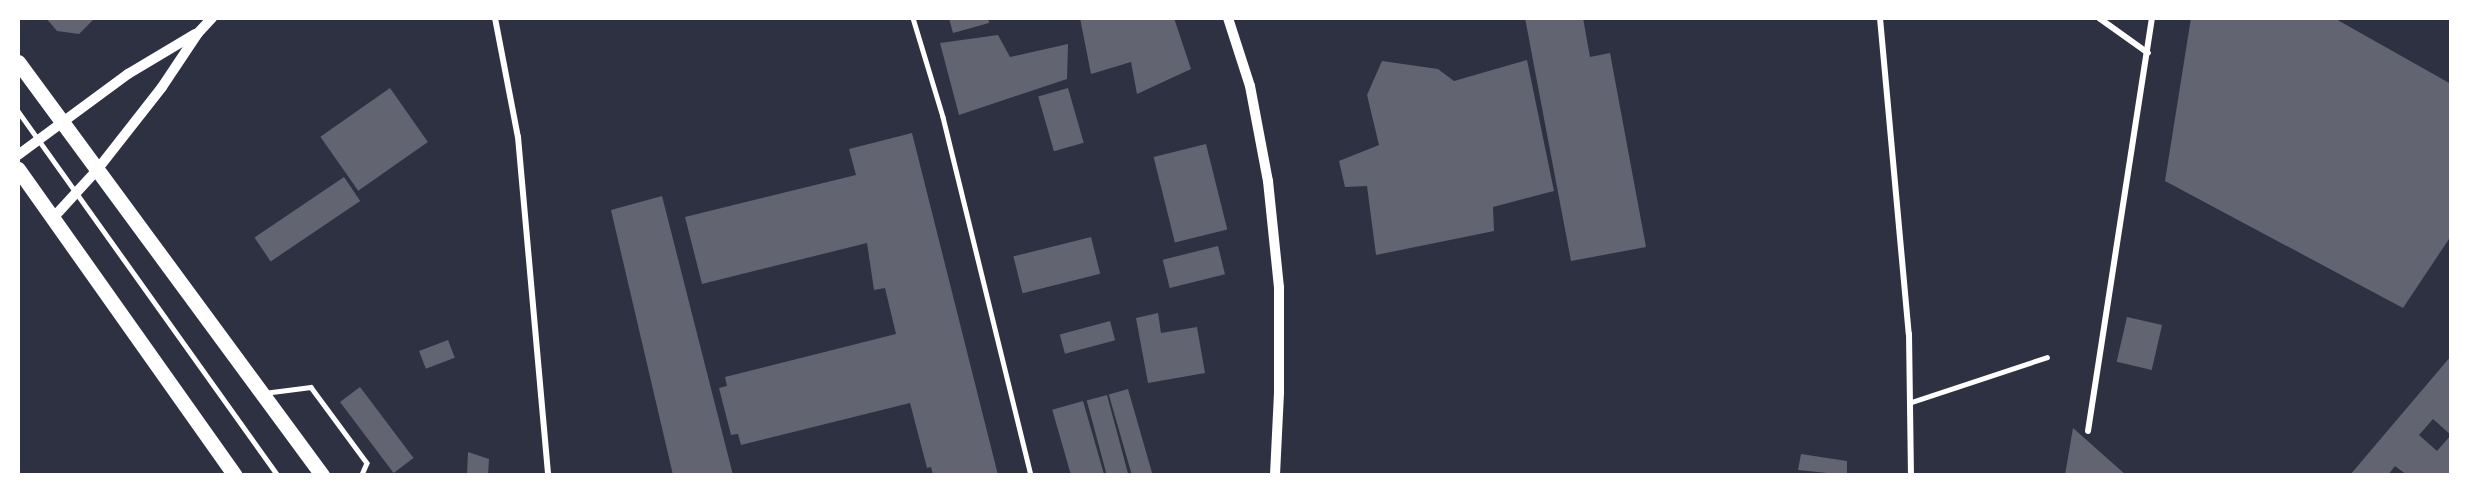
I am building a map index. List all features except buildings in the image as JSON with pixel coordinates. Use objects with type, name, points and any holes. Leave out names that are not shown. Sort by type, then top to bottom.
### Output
[{"type":"main road","points":[[18,62],[322,475]]},
{"type":"main road","points":[[18,169],[235,475]]},
{"type":"street","points":[[53,218],[97,170],[162,87],[198,33],[212,18]]},
{"type":"street","points":[[495,18],[518,137],[548,475]]},
{"type":"street","points":[[1228,18],[1254,107],[1268,180],[1280,287],[1279,393],[1275,475]]},
{"type":"street","points":[[1880,18],[1909,334],[1912,402],[1911,475]]},
{"type":"street","points":[[2099,18],[2148,53]]},
{"type":"street","points":[[2088,431],[2152,18]]},
{"type":"street","points":[[18,155],[128,74],[198,33]]},
{"type":"lane","points":[[913,18],[943,117],[1031,475]]},
{"type":"lane","points":[[18,111],[278,475]]},
{"type":"lane","points":[[1912,402],[2047,357]]},
{"type":"lane","points":[[262,394],[311,387],[367,463],[362,475]]}]
